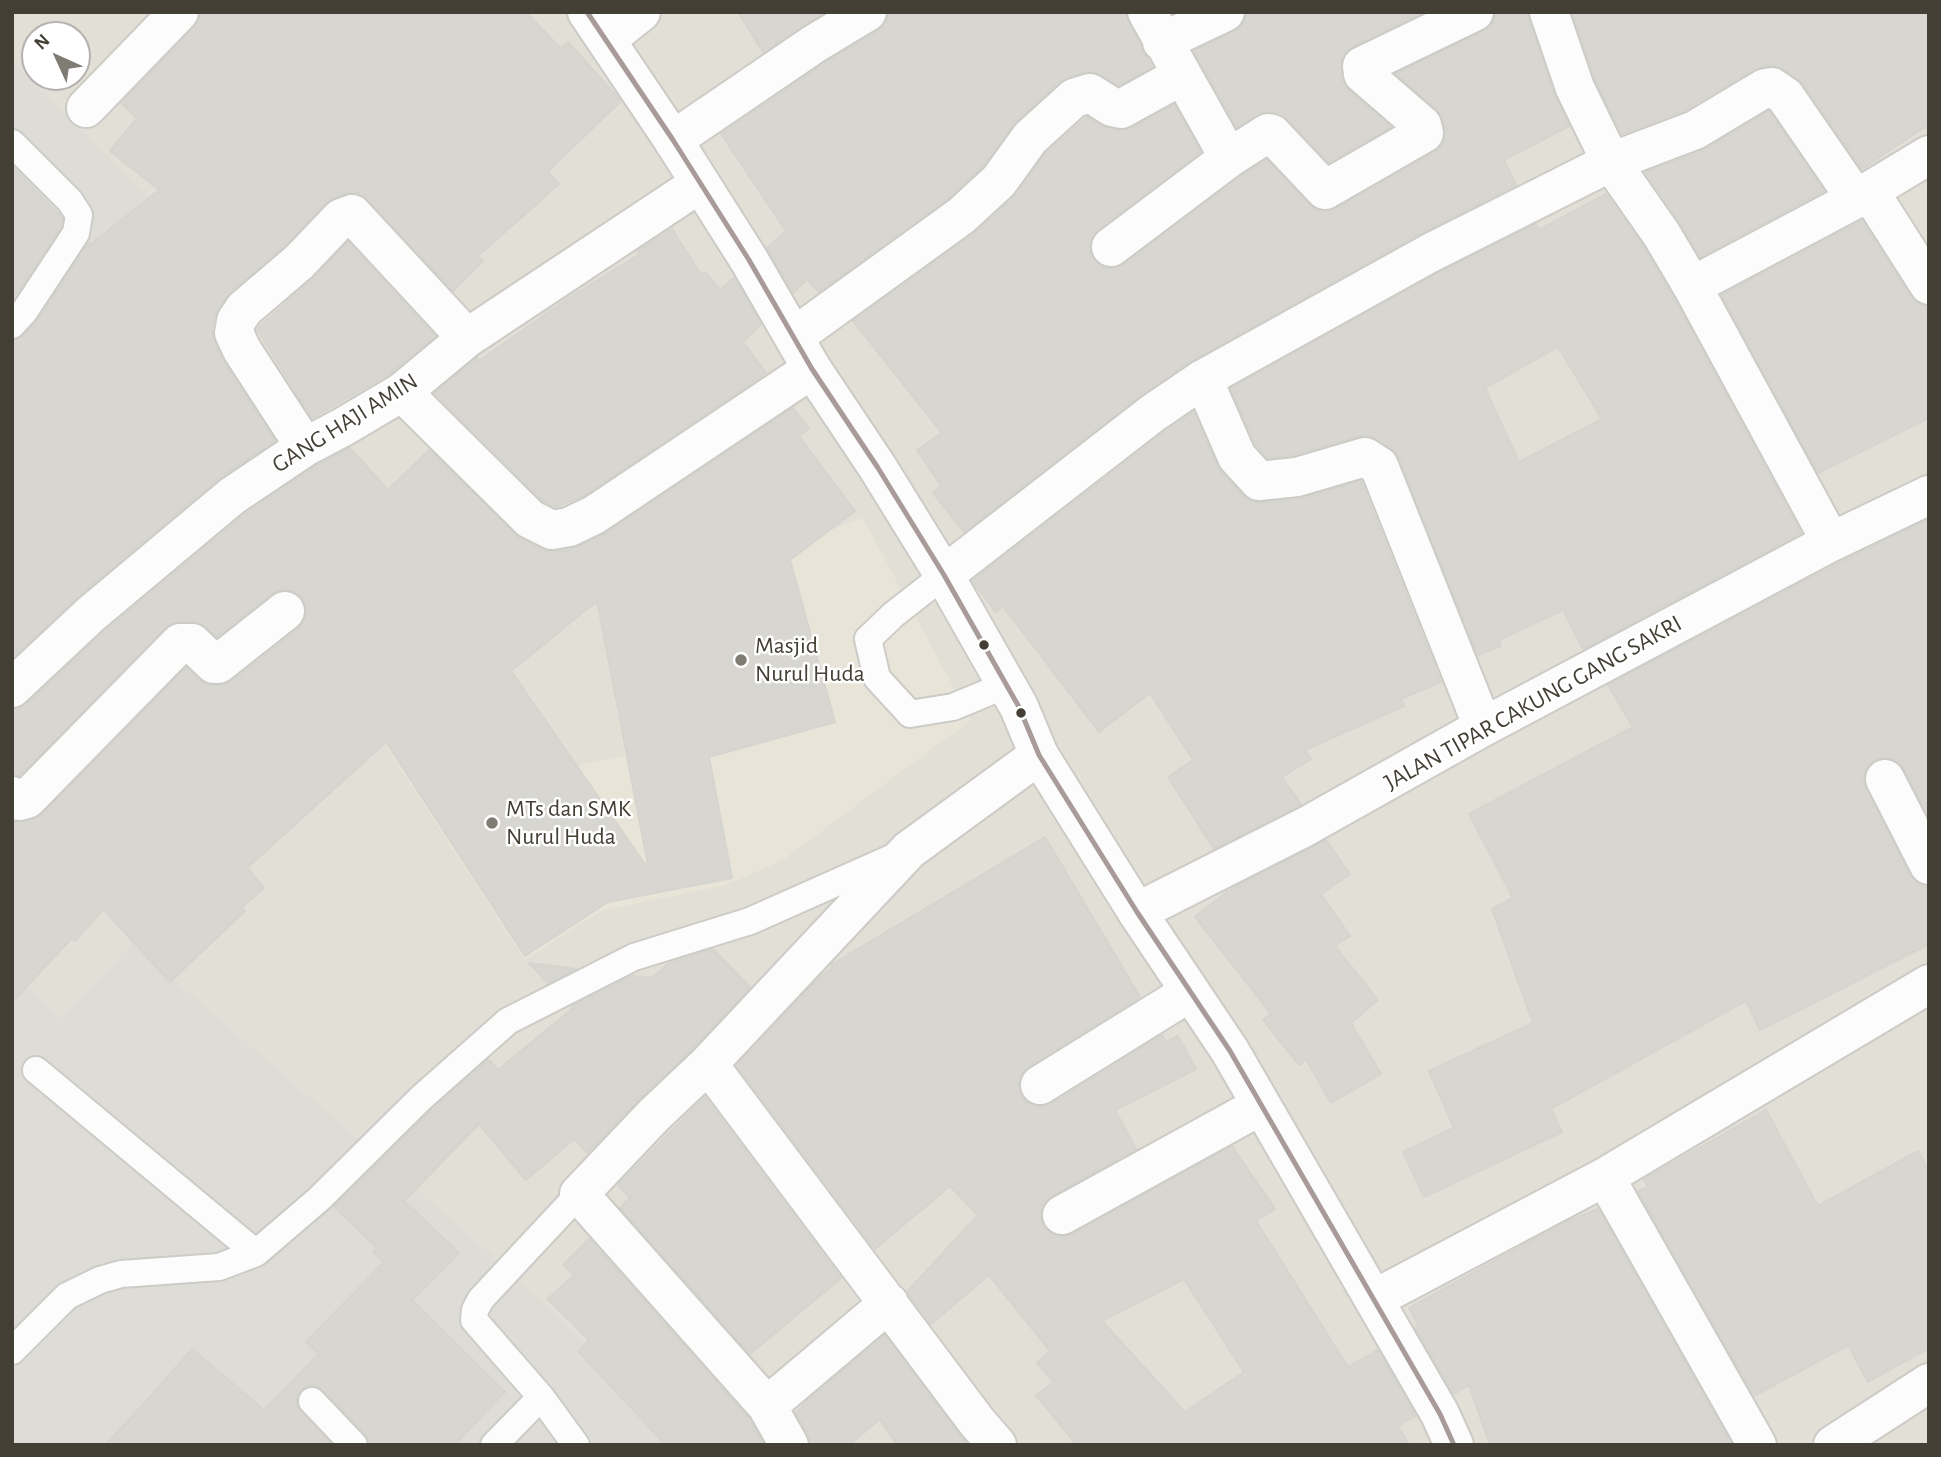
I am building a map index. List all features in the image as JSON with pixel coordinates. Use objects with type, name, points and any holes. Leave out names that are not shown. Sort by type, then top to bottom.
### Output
[{"type":"street","points":[[86,108],[179,12]]},
{"type":"street","points":[[640,12],[597,25],[749,260],[812,369],[878,468],[944,575],[1019,707],[1039,755],[1137,912],[1230,1051],[1440,1414],[1454,1445]]},
{"type":"street","points":[[673,140],[814,44],[867,12]]},
{"type":"street","points":[[1225,12],[1154,27],[1229,158]]},
{"type":"street","points":[[1111,247],[1229,158],[1268,133],[1272,134],[1325,190],[1424,132],[1422,125],[1363,74],[1362,66],[1474,12]]},
{"type":"street","points":[[1549,12],[1575,89],[1611,162],[1662,234],[1831,542]]},
{"type":"street","points":[[794,336],[961,216],[999,181],[1030,138],[1074,98],[1090,93],[1112,107],[1121,109],[1181,76]]},
{"type":"street","points":[[944,575],[1153,414],[1203,379],[1430,253],[1611,162],[1695,130],[1765,88],[1773,87],[1786,96],[1856,199]]},
{"type":"street","points":[[1692,286],[1856,199],[1929,155]]},
{"type":"street","name":"GANG HAJI AMIN","points":[[12,688],[91,614],[232,496],[305,447],[402,392],[467,338],[699,184]]},
{"type":"street","points":[[1856,199],[1873,197],[1929,285]]},
{"type":"street","points":[[305,447],[242,350],[234,333],[236,321],[244,309],[299,262],[341,218],[352,214],[467,338]]},
{"type":"street","points":[[402,392],[530,519],[552,530],[569,527],[594,515],[812,369]]},
{"type":"street","points":[[1203,379],[1237,457],[1259,481],[1297,477],[1365,457],[1379,466],[1483,727]]},
{"type":"street","name":"JALAN TIPAR CAKUNG GANG SAKRI","points":[[1137,912],[1305,827],[1483,727],[1831,542],[1929,495]]},
{"type":"street","points":[[12,796],[19,801],[27,799],[180,643],[192,643],[214,664],[218,664],[285,611]]},
{"type":"street","points":[[789,1445],[767,1406],[579,1194],[654,1115],[708,1064],[909,850],[1039,755]]},
{"type":"street","points":[[1885,779],[1929,865]]},
{"type":"street","points":[[1374,1299],[1605,1177],[1929,984]]},
{"type":"street","points":[[1040,1085],[1190,992]]},
{"type":"street","points":[[708,1064],[997,1445]]},
{"type":"street","points":[[1062,1215],[1260,1106]]},
{"type":"street","points":[[1605,1177],[1757,1445]]},
{"type":"street","points":[[767,1406],[889,1303]]},
{"type":"street","points":[[1833,1445],[1929,1383]]},
{"type":"lane","points":[[12,143],[71,201],[79,215],[76,233],[24,312],[12,325]]},
{"type":"lane","points":[[944,575],[892,615],[868,639],[877,678],[910,714],[953,707],[1006,685]]},
{"type":"lane","points":[[12,1351],[67,1296],[100,1280],[121,1274],[219,1267],[256,1253],[319,1199],[421,1098],[508,1021],[634,957],[750,921],[909,850]]},
{"type":"lane","points":[[36,1070],[256,1253]]},
{"type":"lane","points":[[576,1445],[541,1397],[474,1320],[475,1310],[481,1299],[579,1194]]},
{"type":"lane","points":[[494,1445],[541,1397]]},
{"type":"lane","points":[[312,1401],[354,1445]]},
{"type":"shaded area","points":[[12,12],[1929,12],[1929,1445],[12,1445]]},
{"type":"shaded area","points":[[12,61],[21,70],[21,91],[42,91],[176,226],[12,390]]},
{"type":"shaded area","points":[[863,518],[971,720],[783,860],[726,885],[601,911],[525,960],[385,745],[439,709],[566,767],[625,756],[598,611]]},
{"type":"shaded area","points":[[132,944],[493,1256],[691,1445],[12,1445],[12,975],[62,1019]]},
{"type":"building","points":[[202,12],[526,12],[561,49],[568,42],[621,101],[548,171],[559,184],[478,256],[483,261],[453,291],[367,199],[358,193],[345,193],[325,203],[284,246],[230,293],[214,317],[214,342],[222,359],[275,441],[218,479],[76,598],[12,658],[12,340],[23,336],[36,323],[88,243],[90,245],[159,190],[110,151],[137,118],[121,103],[195,27]]},
{"type":"building","points":[[738,12],[824,12],[763,52]]},
{"type":"building","points":[[889,12],[1125,12],[1143,52],[1153,67],[1119,85],[1092,71],[1060,81],[1015,122],[983,166],[947,199],[819,292],[807,279],[793,293],[767,248],[786,231],[721,134],[826,62],[878,31],[886,23]]},
{"type":"building","points":[[1247,12],[1423,12],[1353,46],[1343,56],[1341,77],[1348,90],[1391,127],[1329,162],[1288,119],[1277,113],[1264,112],[1237,127],[1194,51],[1235,31],[1243,24]]},
{"type":"building","points":[[1496,12],[1528,12],[1554,95],[1569,126],[1504,160],[1516,185],[1419,234],[1191,361],[1140,396],[964,532],[933,493],[941,486],[917,450],[942,433],[853,321],[976,232],[1017,194],[1046,153],[1087,117],[1101,126],[1117,130],[1132,128],[1174,105],[1201,152],[1097,230],[1091,239],[1089,250],[1094,261],[1103,267],[1114,269],[1124,264],[1266,160],[1318,211],[1336,209],[1435,152],[1444,142],[1445,128],[1437,109],[1396,74],[1483,32],[1492,24]]},
{"type":"building","points":[[1572,12],[1929,12],[1929,124],[1862,169],[1803,83],[1784,69],[1769,65],[1754,69],[1685,110],[1622,134],[1595,80]]},
{"type":"building","points":[[1769,111],[1824,191],[1700,257],[1680,222],[1645,172],[1706,149]]},
{"type":"building","points":[[12,166],[62,218],[61,227],[12,301]]},
{"type":"building","points":[[1606,194],[1644,247],[1673,297],[1801,533],[1583,649],[1563,610],[1499,640],[1501,646],[1478,655],[1399,458],[1391,448],[1376,438],[1359,436],[1293,455],[1268,458],[1256,445],[1231,388],[1440,272],[1536,224],[1539,230]],"holes":[[[1558,347],[1602,419],[1519,462],[1485,388]]]},
{"type":"building","points":[[1862,221],[1911,297],[1918,304],[1929,307],[1929,418],[1818,473],[1722,295]]},
{"type":"building","points":[[672,229],[701,275],[705,272],[720,290],[734,278],[761,324],[743,342],[766,373],[583,496],[555,507],[543,501],[435,393],[477,358],[479,361],[567,299],[640,254],[638,251]]},
{"type":"building","points":[[348,242],[435,336],[389,374],[312,418],[257,329],[315,277]]},
{"type":"building","points":[[793,408],[809,429],[799,436],[855,511],[790,560],[835,722],[709,757],[732,878],[608,902],[525,956],[386,742],[247,868],[264,888],[242,907],[245,911],[170,982],[103,909],[75,941],[72,938],[12,1002],[12,821],[24,822],[43,814],[186,668],[199,680],[213,686],[231,682],[299,628],[305,618],[303,598],[294,591],[283,589],[271,594],[217,637],[206,627],[193,621],[171,623],[19,776],[12,774],[12,709],[27,704],[106,630],[245,514],[316,466],[350,448],[388,490],[429,450],[520,538],[543,550],[556,552],[573,549],[606,533]],"holes":[[[597,601],[649,870],[511,671]]]},
{"type":"building","points":[[1193,412],[1217,466],[1243,496],[1251,501],[1261,503],[1300,499],[1361,481],[1441,682],[1401,699],[1404,706],[1305,750],[1311,759],[1282,777],[1301,804],[1214,849],[1168,777],[1193,760],[1150,693],[1099,732],[1003,606],[996,612],[972,581]]},
{"type":"building","points":[[1929,519],[1929,816],[1904,769],[1896,760],[1885,757],[1874,760],[1866,768],[1863,779],[1910,875],[1918,884],[1929,887],[1929,944],[1760,1030],[1746,1001],[1551,1109],[1562,1132],[1424,1197],[1403,1152],[1454,1128],[1429,1071],[1533,1023],[1492,909],[1513,898],[1469,814],[1633,727],[1608,685],[1841,562]]},
{"type":"building","points":[[1045,837],[1140,997],[1028,1067],[1021,1074],[1018,1085],[1022,1097],[1029,1104],[1040,1107],[1051,1104],[1162,1035],[1166,1042],[1178,1036],[1196,1069],[1115,1110],[1136,1149],[1051,1196],[1043,1204],[1040,1214],[1043,1226],[1050,1233],[1061,1237],[1073,1234],[1232,1146],[1275,1209],[1256,1221],[1348,1367],[1378,1350],[1416,1416],[1398,1426],[1409,1445],[1077,1445],[1036,1395],[1054,1382],[1037,1363],[1050,1351],[989,1275],[931,1324],[907,1292],[978,1215],[950,1186],[875,1249],[737,1066],[819,978],[833,967],[831,965]],"holes":[[[1184,1279],[1244,1372],[1185,1412],[1102,1321]]]},
{"type":"building","points":[[1326,840],[1350,874],[1321,894],[1350,936],[1335,946],[1378,1000],[1351,1023],[1381,1074],[1331,1103],[1306,1059],[1299,1065],[1263,1020],[1271,1014],[1195,917],[1228,891]]},
{"type":"building","points":[[713,949],[750,987],[693,1049],[639,1099],[587,1153],[574,1139],[526,1180],[479,1124],[404,1201],[459,1253],[412,1300],[505,1392],[454,1445],[369,1445],[365,1434],[323,1390],[317,1386],[309,1386],[302,1389],[297,1396],[297,1405],[332,1445],[105,1445],[192,1349],[264,1410],[319,1354],[306,1342],[384,1262],[373,1252],[377,1248],[334,1206],[488,1059],[498,1070],[572,1009],[571,1007],[632,976],[652,978],[669,963]]},
{"type":"building","points":[[529,963],[576,969],[548,983]]},
{"type":"building","points":[[705,1097],[841,1278],[750,1354],[620,1208],[630,1198],[618,1185]]},
{"type":"building","points":[[1766,1110],[1818,1206],[1918,1151],[1929,1171],[1929,1348],[1868,1382],[1848,1345],[1754,1396],[1638,1191],[1648,1187],[1644,1179]]},
{"type":"building","points":[[1598,1209],[1732,1445],[1490,1445],[1469,1385],[1454,1394],[1415,1328],[1419,1326],[1409,1308],[1566,1222]]},
{"type":"building","points":[[589,1239],[749,1419],[764,1445],[666,1445],[578,1351],[589,1340],[548,1299],[574,1275],[563,1265]]},
{"type":"building","points":[[885,1335],[968,1445],[897,1445],[880,1419],[849,1445],[811,1445],[796,1413]]},
{"type":"transit line","points":[[587,12],[673,140],[749,260],[812,369],[878,468],[944,575],[1019,707],[1039,755],[1137,912],[1230,1051],[1440,1414],[1454,1445]]},
{"type":"place","name":"Masjid Nurul Huda","points":[[741,660]]},
{"type":"place","name":"MTs dan SMK Nurul Huda","points":[[492,823]]}]
